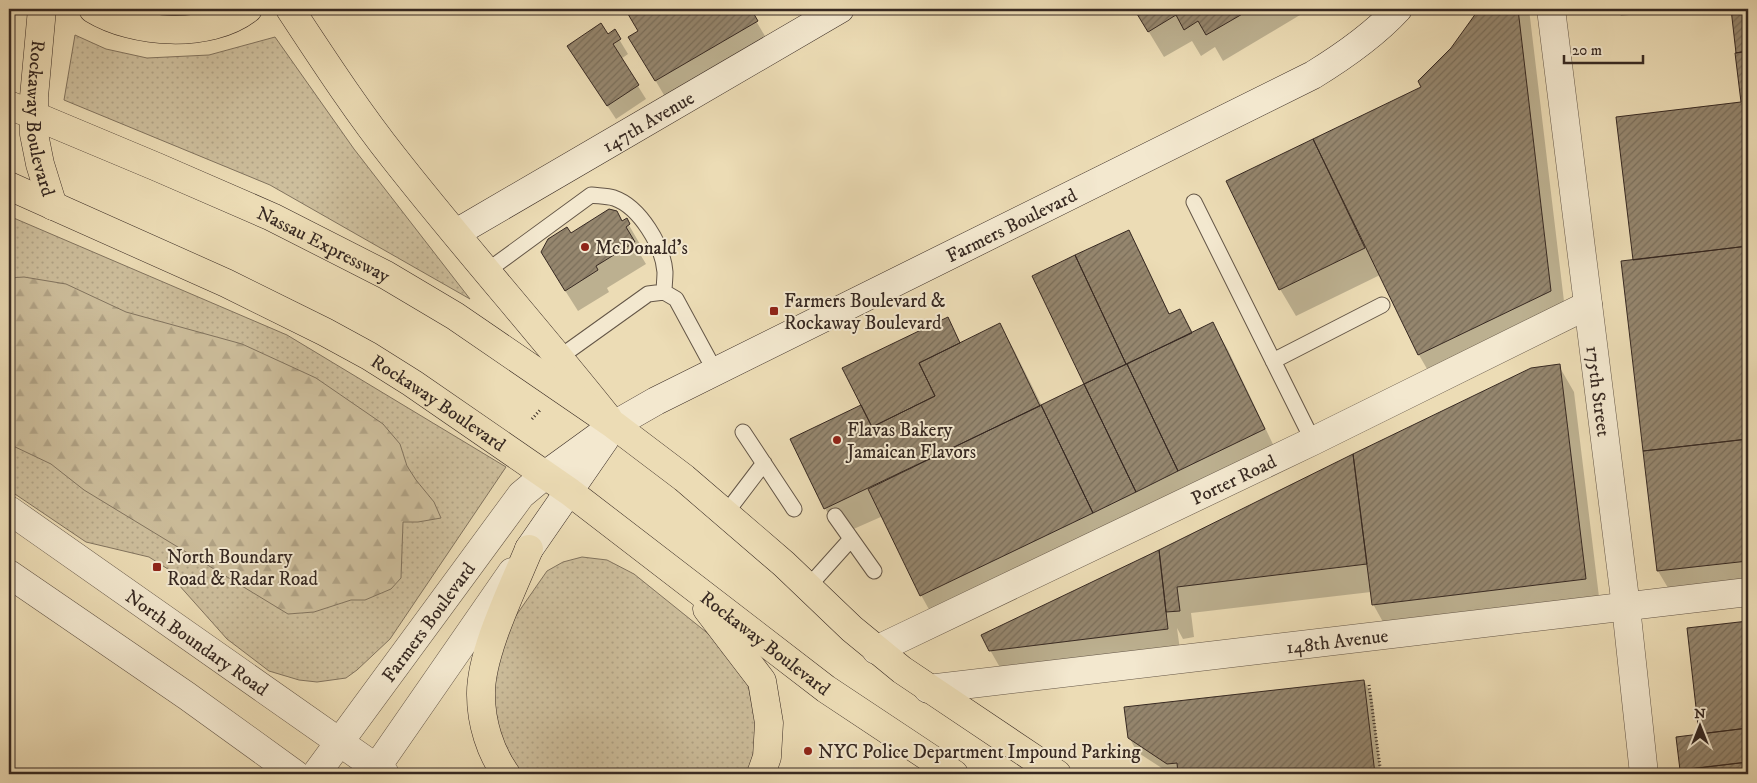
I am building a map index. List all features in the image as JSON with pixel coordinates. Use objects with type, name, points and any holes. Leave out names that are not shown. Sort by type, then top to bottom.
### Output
[{"type":"main road","name":"Rockaway Boulevard","points":[[42,9],[34,115],[37,149],[53,206],[226,283],[369,356],[460,415],[570,492],[826,689],[954,774]]},
{"type":"main road","points":[[93,9],[126,23],[180,29],[214,25],[248,9]]},
{"type":"main road","points":[[290,9],[362,116],[395,159],[560,357],[614,425],[684,478],[726,513],[876,650],[928,688],[1057,774]]},
{"type":"main road","name":"Nassau Expressway","points":[[9,105],[254,209],[386,275],[455,316],[614,425]]},
{"type":"main road","points":[[9,186],[53,206]]},
{"type":"main road","points":[[506,774],[486,731],[480,693],[494,637],[529,549]]},
{"type":"main road","points":[[683,578],[762,681],[769,723],[766,757],[762,774]]},
{"type":"street","name":"147th Avenue","points":[[456,233],[840,9]]},
{"type":"street","name":"Farmers Boulevard","points":[[316,774],[520,495],[614,425],[656,400],[1312,75],[1377,31],[1398,9]]},
{"type":"street","name":"175th Street","points":[[1551,9],[1626,606],[1644,774]]},
{"type":"street","name":"Porter Road","points":[[876,650],[1313,441],[1588,305]]},
{"type":"street","name":"Farmers Boulevard","points":[[378,772],[614,425]]},
{"type":"street","name":"North Boundary Road","points":[[9,510],[340,742],[378,772]]},
{"type":"street","points":[[9,574],[187,696],[295,774]]},
{"type":"street","name":"148th Avenue","points":[[928,688],[1748,592]]},
{"type":"lane","points":[[487,271],[591,196],[613,198],[628,205],[642,220],[657,243],[665,272],[664,292]]},
{"type":"lane","points":[[1194,202],[1313,441]]},
{"type":"lane","points":[[560,357],[648,294],[664,292],[676,299],[715,371]]},
{"type":"lane","points":[[1273,361],[1382,305]]},
{"type":"lane","points":[[744,432],[794,509]]},
{"type":"lane","points":[[726,513],[764,463]]},
{"type":"lane","points":[[835,516],[874,571]]},
{"type":"lane","points":[[808,587],[851,539]]},
{"type":"path","points":[[532,419],[544,406]]},
{"type":"path","points":[[1369,684],[1381,774]]},
{"type":"green space","points":[[128,9],[216,9],[188,16],[142,14]]},
{"type":"green space","points":[[75,35],[106,49],[147,58],[209,55],[275,37],[354,149],[470,299],[270,185],[64,100]]},
{"type":"green space","points":[[9,216],[287,335],[506,467],[390,639],[357,670],[346,678],[317,682],[299,680],[269,671],[227,639],[178,584],[182,578],[149,557],[86,542],[9,490]]},
{"type":"green space","points":[[24,277],[66,284],[126,312],[242,344],[316,378],[383,424],[400,444],[407,466],[434,502],[441,518],[418,522],[403,522],[401,578],[391,589],[365,600],[351,600],[314,612],[288,614],[84,490],[51,464],[9,444],[9,278]]},
{"type":"green space","points":[[582,557],[607,560],[634,574],[726,648],[748,684],[758,735],[748,774],[521,774],[504,748],[491,708],[491,676],[506,630],[547,571],[563,562]]},
{"type":"building","points":[[625,9],[751,9],[758,21],[655,81],[628,37],[638,31]]},
{"type":"building","points":[[1134,9],[1251,9],[1206,35],[1198,21],[1184,30],[1176,15],[1148,32]]},
{"type":"building","points":[[1479,9],[1518,9],[1551,291],[1418,355],[1313,139],[1421,87],[1418,81],[1451,48]]},
{"type":"building","points":[[1731,9],[1748,9],[1748,51],[1736,53]]},
{"type":"building","points":[[601,23],[608,34],[615,29],[621,39],[613,44],[639,85],[607,106],[567,46]]},
{"type":"building","points":[[1748,51],[1748,246],[1633,260],[1616,117],[1741,102],[1735,53]]},
{"type":"building","points":[[1313,139],[1365,248],[1279,290],[1226,181]]},
{"type":"building","name":"McDonald's","points":[[609,209],[617,211],[622,221],[627,218],[630,224],[626,227],[635,242],[596,266],[598,270],[565,291],[541,252],[548,239],[567,227],[571,233]]},
{"type":"building","points":[[1129,230],[1169,314],[1180,309],[1192,333],[1126,364],[1075,255]]},
{"type":"building","points":[[1748,246],[1748,439],[1643,451],[1621,261]]},
{"type":"building","points":[[1075,255],[1126,364],[1084,384],[1032,276]]},
{"type":"building","points":[[948,317],[960,343],[919,363],[935,396],[872,427],[842,368]]},
{"type":"building","points":[[1213,322],[1265,429],[1178,471],[1127,364]]},
{"type":"building","points":[[1000,323],[1040,406],[824,509],[790,439],[861,405],[872,427],[935,396],[919,363]]},
{"type":"building","points":[[1127,364],[1178,471],[1136,492],[1084,384]]},
{"type":"building","points":[[1560,364],[1586,579],[1372,605],[1353,454],[1531,368]]},
{"type":"building","points":[[1084,384],[1136,492],[1093,513],[1041,405]]},
{"type":"building","points":[[1041,405],[1093,513],[920,596],[868,489]]},
{"type":"building","points":[[1748,439],[1748,561],[1657,571],[1643,451]]},
{"type":"building","points":[[1353,454],[1367,564],[1177,587],[1180,611],[1166,612],[1159,550]]},
{"type":"building","points":[[1159,550],[1168,629],[989,651],[981,635]]},
{"type":"building","points":[[1748,621],[1748,728],[1699,734],[1687,628]]},
{"type":"building","points":[[1364,680],[1375,774],[1178,774],[1177,763],[1167,764],[1128,738],[1124,707]]},
{"type":"building","points":[[1748,728],[1748,762],[1680,770],[1676,737]]},
{"type":"building","points":[[1748,762],[1748,774],[1681,774],[1681,770]]},
{"type":"place","name":"McDonald's","points":[[585,247]]},
{"type":"place","name":"Farmers Boulevard & Rockaway Boulevard","points":[[774,311]]},
{"type":"place","name":"Flavas Bakery Jamaican Flavors","points":[[837,440]]},
{"type":"place","name":"North Boundary Road & Radar Road","points":[[157,567]]},
{"type":"place","name":"NYC Police Department Impound Parking","points":[[808,751]]}]
